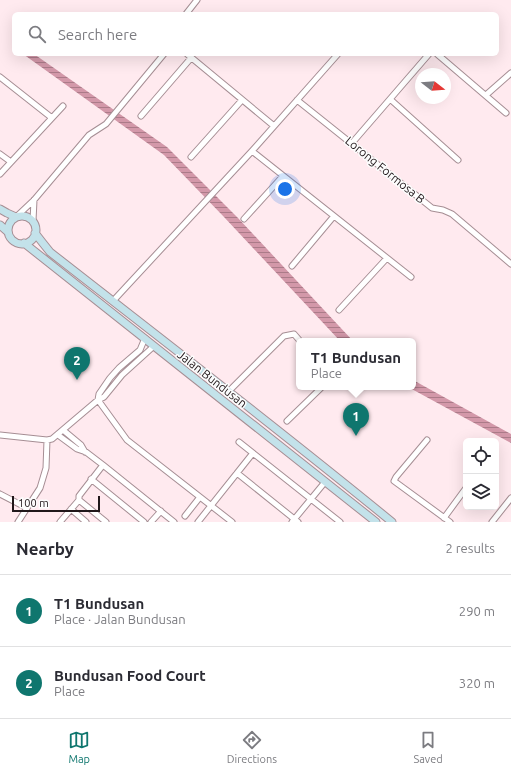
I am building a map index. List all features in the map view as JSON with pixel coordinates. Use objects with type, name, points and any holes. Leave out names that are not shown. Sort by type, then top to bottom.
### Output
[{"type":"main road","points":[[0,209],[16,217],[25,216],[33,221]]},
{"type":"main road","points":[[8,232],[9,224],[16,217]]},
{"type":"main road","name":"Jalan Bundusan","points":[[33,221],[36,229],[35,233],[47,249],[392,522]]},
{"type":"main road","name":"Jalan Bundusan","points":[[0,225],[8,232],[11,239],[24,243],[376,522]]},
{"type":"main road","points":[[24,243],[31,240],[35,233]]},
{"type":"main road","points":[[126,312],[152,338],[154,346]]},
{"type":"street","points":[[188,12],[197,0]]},
{"type":"street","points":[[16,217],[34,200],[89,134],[106,124],[162,56]]},
{"type":"street","points":[[141,116],[189,56],[274,126]]},
{"type":"street","points":[[113,302],[252,151],[336,56]]},
{"type":"street","points":[[352,143],[427,56]]},
{"type":"street","points":[[439,56],[506,113]]},
{"type":"street","points":[[486,95],[511,73]]},
{"type":"street","points":[[0,78],[52,118]]},
{"type":"street","points":[[390,99],[458,160]]},
{"type":"street","points":[[191,157],[242,100]]},
{"type":"street","name":"Lorong Formosa B","points":[[297,100],[432,208],[443,210],[452,214],[511,264]]},
{"type":"street","points":[[0,174],[63,106]]},
{"type":"street","points":[[252,151],[411,278]]},
{"type":"street","points":[[0,154],[11,162]]},
{"type":"street","points":[[244,219],[283,176]]},
{"type":"street","points":[[33,221],[34,200]]},
{"type":"street","points":[[292,266],[334,216]]},
{"type":"street","points":[[338,310],[387,258]]},
{"type":"street","points":[[228,391],[284,336],[294,334],[297,338]]},
{"type":"street","points":[[145,338],[140,350],[110,378],[99,394],[98,400],[127,440],[232,522]]},
{"type":"street","points":[[0,435],[47,440],[52,439],[98,400],[104,397],[122,375],[154,346]]},
{"type":"street","points":[[287,420],[319,390]]},
{"type":"street","points":[[63,430],[80,444],[86,452],[174,522]]},
{"type":"street","points":[[58,435],[77,449],[86,452]]},
{"type":"street","points":[[18,522],[40,488],[46,468],[47,440]]},
{"type":"street","points":[[427,440],[394,481],[450,522]]},
{"type":"street","points":[[239,442],[340,522]]},
{"type":"street","points":[[198,522],[253,453]]},
{"type":"street","points":[[60,522],[103,465]]},
{"type":"street","points":[[237,473],[295,521],[311,498],[325,482]]},
{"type":"street","points":[[91,479],[144,522]]},
{"type":"street","points":[[444,518],[463,492]]},
{"type":"street","points":[[0,494],[27,508]]},
{"type":"street","points":[[185,516],[200,497]]},
{"type":"street","points":[[492,522],[511,498]]},
{"type":"street","points":[[78,500],[106,522]]},
{"type":"street","points":[[71,509],[86,522]]},
{"type":"street","points":[[151,522],[161,512]]},
{"type":"shaded area","points":[[26,56],[37,56],[167,147],[238,218],[350,338],[337,338],[164,155]]},
{"type":"shaded area","points":[[416,382],[511,434],[511,443],[414,390],[416,390]]},
{"type":"place","name":"Bundusan Food Court","points":[[77,380]]},
{"type":"place","name":"T1 Bundusan","points":[[356,436]]}]
